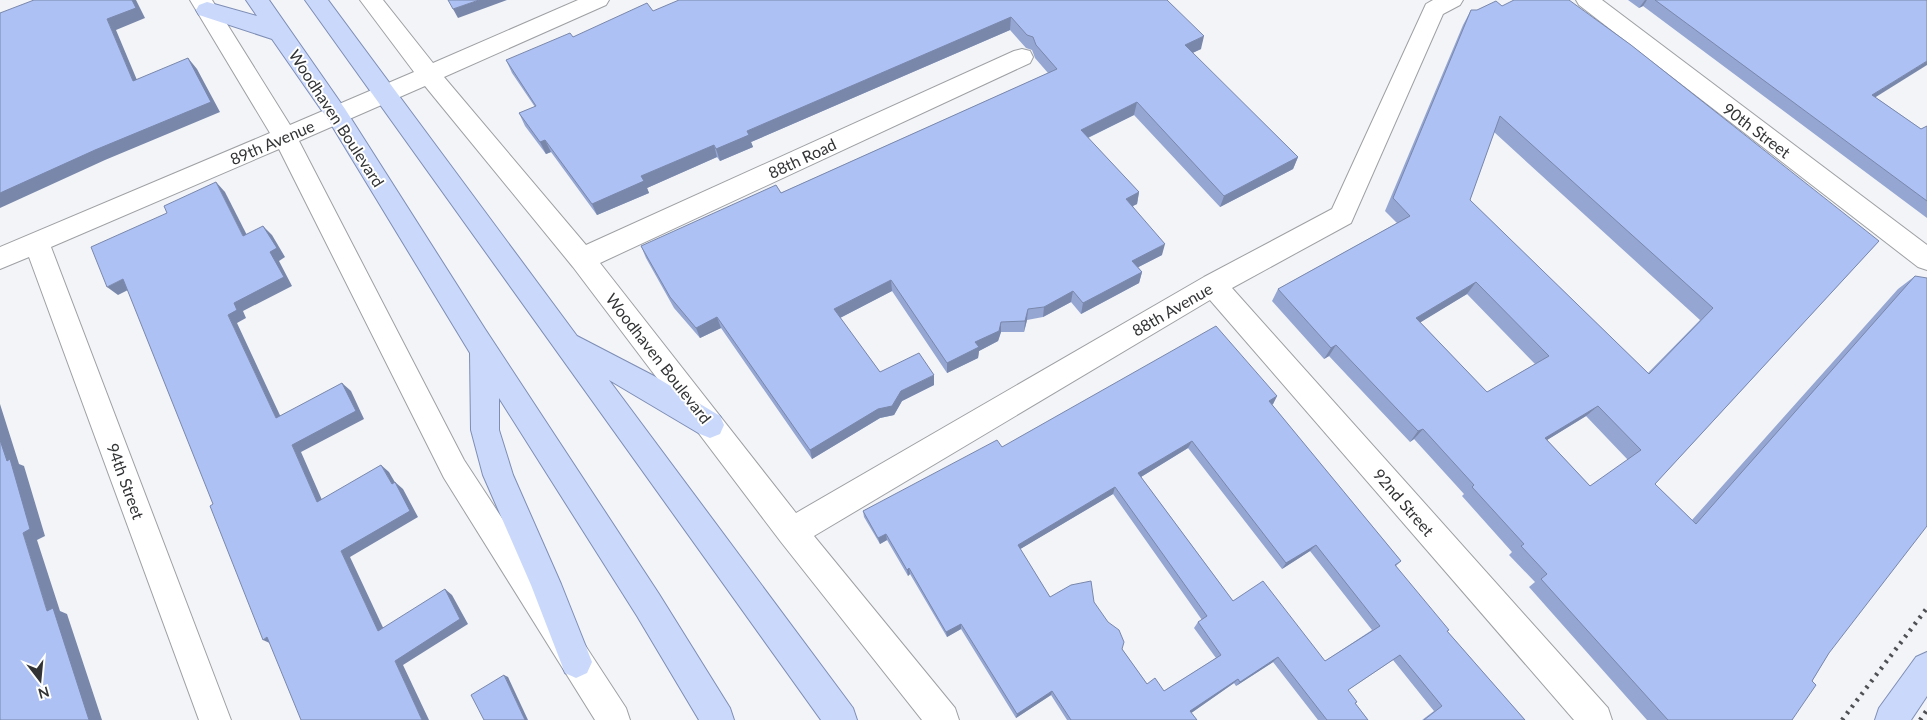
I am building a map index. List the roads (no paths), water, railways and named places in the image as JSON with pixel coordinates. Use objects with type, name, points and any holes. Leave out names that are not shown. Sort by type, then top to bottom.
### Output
[{"type":"main road","name":"Woodhaven Boulevard","points":[[257,0],[337,115],[484,351],[648,605],[718,720]]},
{"type":"main road","points":[[316,0],[841,720]]},
{"type":"main road","points":[[204,5],[280,33]]},
{"type":"main road","points":[[564,342],[644,385],[710,424]]},
{"type":"main road","points":[[484,351],[485,430],[498,475],[546,584],[576,662]]},
{"type":"main road","points":[[1891,720],[1927,668]]},
{"type":"street","name":"Woodhaven Boulevard","points":[[371,0],[429,74],[582,259],[792,532],[943,720]]},
{"type":"street","name":"89th Avenue","points":[[0,258],[36,241],[386,94],[598,0]]},
{"type":"street","name":"88th Avenue","points":[[792,532],[1213,285],[1342,216],[1434,9],[1452,0]]},
{"type":"street","name":"90th Street","points":[[1587,0],[1927,260]]},
{"type":"street","points":[[204,5],[285,137],[454,469],[614,720]]},
{"type":"street","name":"88th Road","points":[[582,259],[1022,57]]},
{"type":"street","name":"94th Street","points":[[36,241],[215,720]]},
{"type":"street","name":"92nd Street","points":[[1213,285],[1596,720]]},
{"type":"railway","points":[[1842,720],[1927,608]]},
{"type":"railway","points":[[1920,720],[1927,710]]}]
